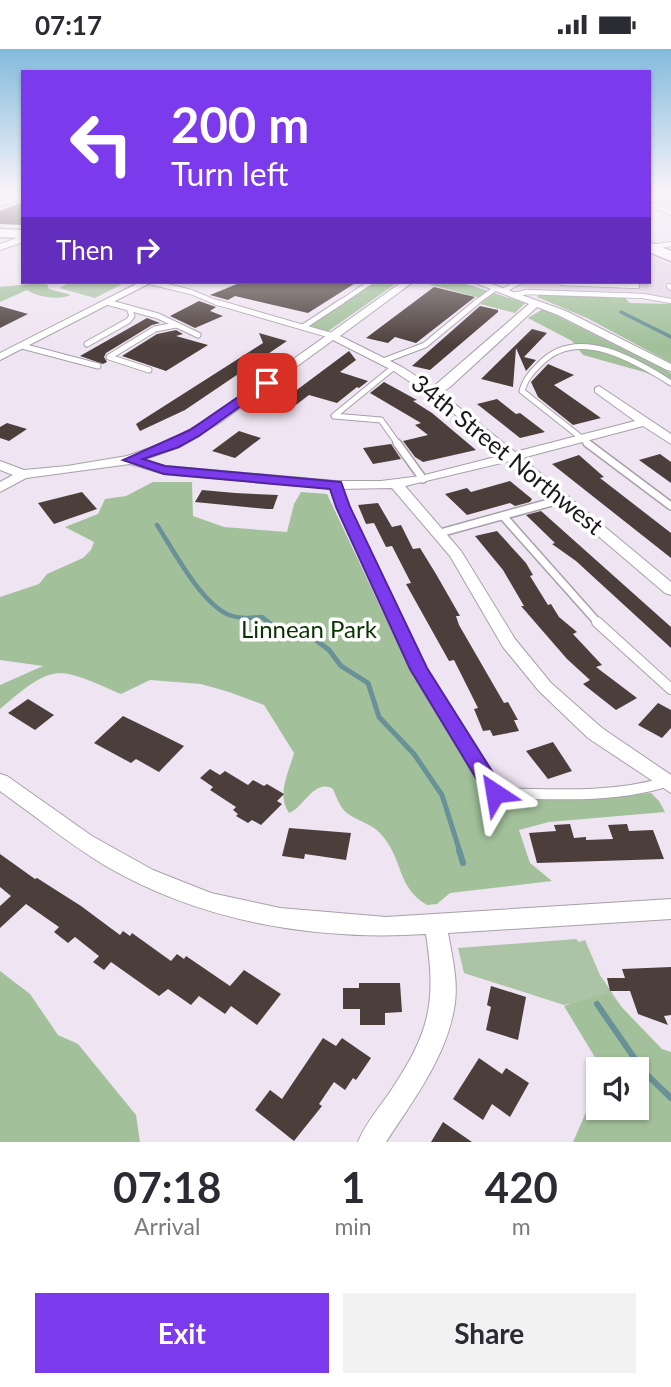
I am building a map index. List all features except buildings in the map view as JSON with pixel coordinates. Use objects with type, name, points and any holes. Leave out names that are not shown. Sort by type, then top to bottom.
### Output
[{"type":"main road","points":[[651,251],[671,259]]},
{"type":"street","points":[[1,356],[144,284]]},
{"type":"street","points":[[0,488],[23,474],[130,460],[174,444],[207,426],[405,284]]},
{"type":"street","points":[[484,284],[569,316],[671,368]]},
{"type":"street","points":[[434,392],[536,303]]},
{"type":"street","name":"34th Street Northwest","points":[[333,336],[388,364],[434,392],[671,590]]},
{"type":"street","points":[[598,390],[671,440]]},
{"type":"street","points":[[130,460],[164,470],[336,485],[397,484],[645,422]]},
{"type":"street","points":[[0,465],[23,474]]},
{"type":"street","points":[[397,484],[440,533],[474,581],[509,643],[537,678],[595,733],[669,783]]},
{"type":"street","points":[[0,781],[10,797],[155,881],[216,903],[277,918],[331,925],[386,927],[671,909]]},
{"type":"street","points":[[371,1142],[432,1046],[440,1024],[444,977],[436,924]]},
{"type":"lane","points":[[651,251],[671,244]]},
{"type":"lane","points":[[157,284],[333,336]]},
{"type":"lane","points":[[303,327],[367,284]]},
{"type":"lane","points":[[504,291],[516,284]]},
{"type":"lane","points":[[582,284],[637,286]]},
{"type":"lane","points":[[601,285],[603,295]]},
{"type":"lane","points":[[423,479],[382,420],[334,416],[388,364],[425,345],[487,293],[504,291],[643,296],[671,302]]},
{"type":"lane","points":[[107,302],[198,335]]},
{"type":"lane","points":[[87,344],[128,321],[132,316],[129,308]]},
{"type":"lane","points":[[149,370],[109,357],[155,329],[176,325]]},
{"type":"lane","points":[[22,346],[98,366]]},
{"type":"lane","points":[[671,383],[625,357],[604,351],[564,348],[549,354],[523,383],[522,391],[671,506]]},
{"type":"lane","points":[[336,485],[347,516],[419,669],[495,793],[617,791],[669,783]]},
{"type":"lane","points":[[440,533],[564,499]]},
{"type":"lane","points":[[503,516],[588,614],[671,689]]},
{"type":"shaded area","points":[[651,256],[671,265],[671,299],[535,291],[512,284],[651,284]]},
{"type":"green space","points":[[47,284],[49,289],[71,295],[47,297],[27,290],[0,302],[0,287]]},
{"type":"green space","points":[[68,284],[122,284],[95,298],[59,288]]},
{"type":"green space","points":[[369,284],[395,284],[327,332],[307,326]]},
{"type":"green space","points":[[428,284],[466,284],[525,303],[515,313],[480,304],[484,299]]},
{"type":"green space","points":[[539,294],[624,297],[630,303],[671,304],[671,363],[587,318],[537,297]]},
{"type":"green space","points":[[543,309],[671,373],[671,383],[644,372],[583,355],[572,341],[528,318]]},
{"type":"green space","name":"Linnean Park","points":[[153,482],[192,482],[193,516],[224,527],[287,532],[294,504],[301,492],[327,494],[411,672],[489,796],[584,798],[651,793],[665,812],[549,822],[519,830],[530,863],[552,881],[450,893],[437,904],[427,905],[410,890],[388,843],[380,833],[345,811],[333,789],[320,787],[289,813],[285,806],[284,791],[294,753],[264,705],[201,684],[150,680],[121,694],[82,678],[57,673],[33,683],[0,709],[0,685],[43,666],[0,660],[0,597],[39,584],[47,574],[83,558],[94,542],[65,527],[98,514],[105,499],[126,496]]},
{"type":"green space","points":[[576,939],[579,942],[585,940],[600,975],[631,1021],[570,1004],[564,1005],[464,973],[458,948]]},
{"type":"green space","points":[[0,971],[30,994],[58,1035],[78,1044],[136,1115],[140,1142],[0,1142]]},
{"type":"green space","points":[[608,993],[662,1049],[671,1052],[671,1142],[573,1142],[586,1112],[586,1120],[649,1120],[649,1057],[595,1057],[564,1006]]},
{"type":"waterway","points":[[621,312],[671,337]]},
{"type":"waterway","points":[[157,525],[188,575],[218,608],[237,617],[262,617],[270,624]]},
{"type":"waterway","points":[[268,622],[275,628],[308,634],[329,650],[341,666],[368,683],[379,717],[414,754],[442,795],[460,852]]},
{"type":"waterway","points":[[459,850],[463,863]]},
{"type":"waterway","points":[[597,1004],[644,1072],[671,1098]]},
{"type":"route","points":[[267,383],[195,433],[155,452],[130,460],[164,470],[336,485],[360,545],[419,669],[495,793]]}]
